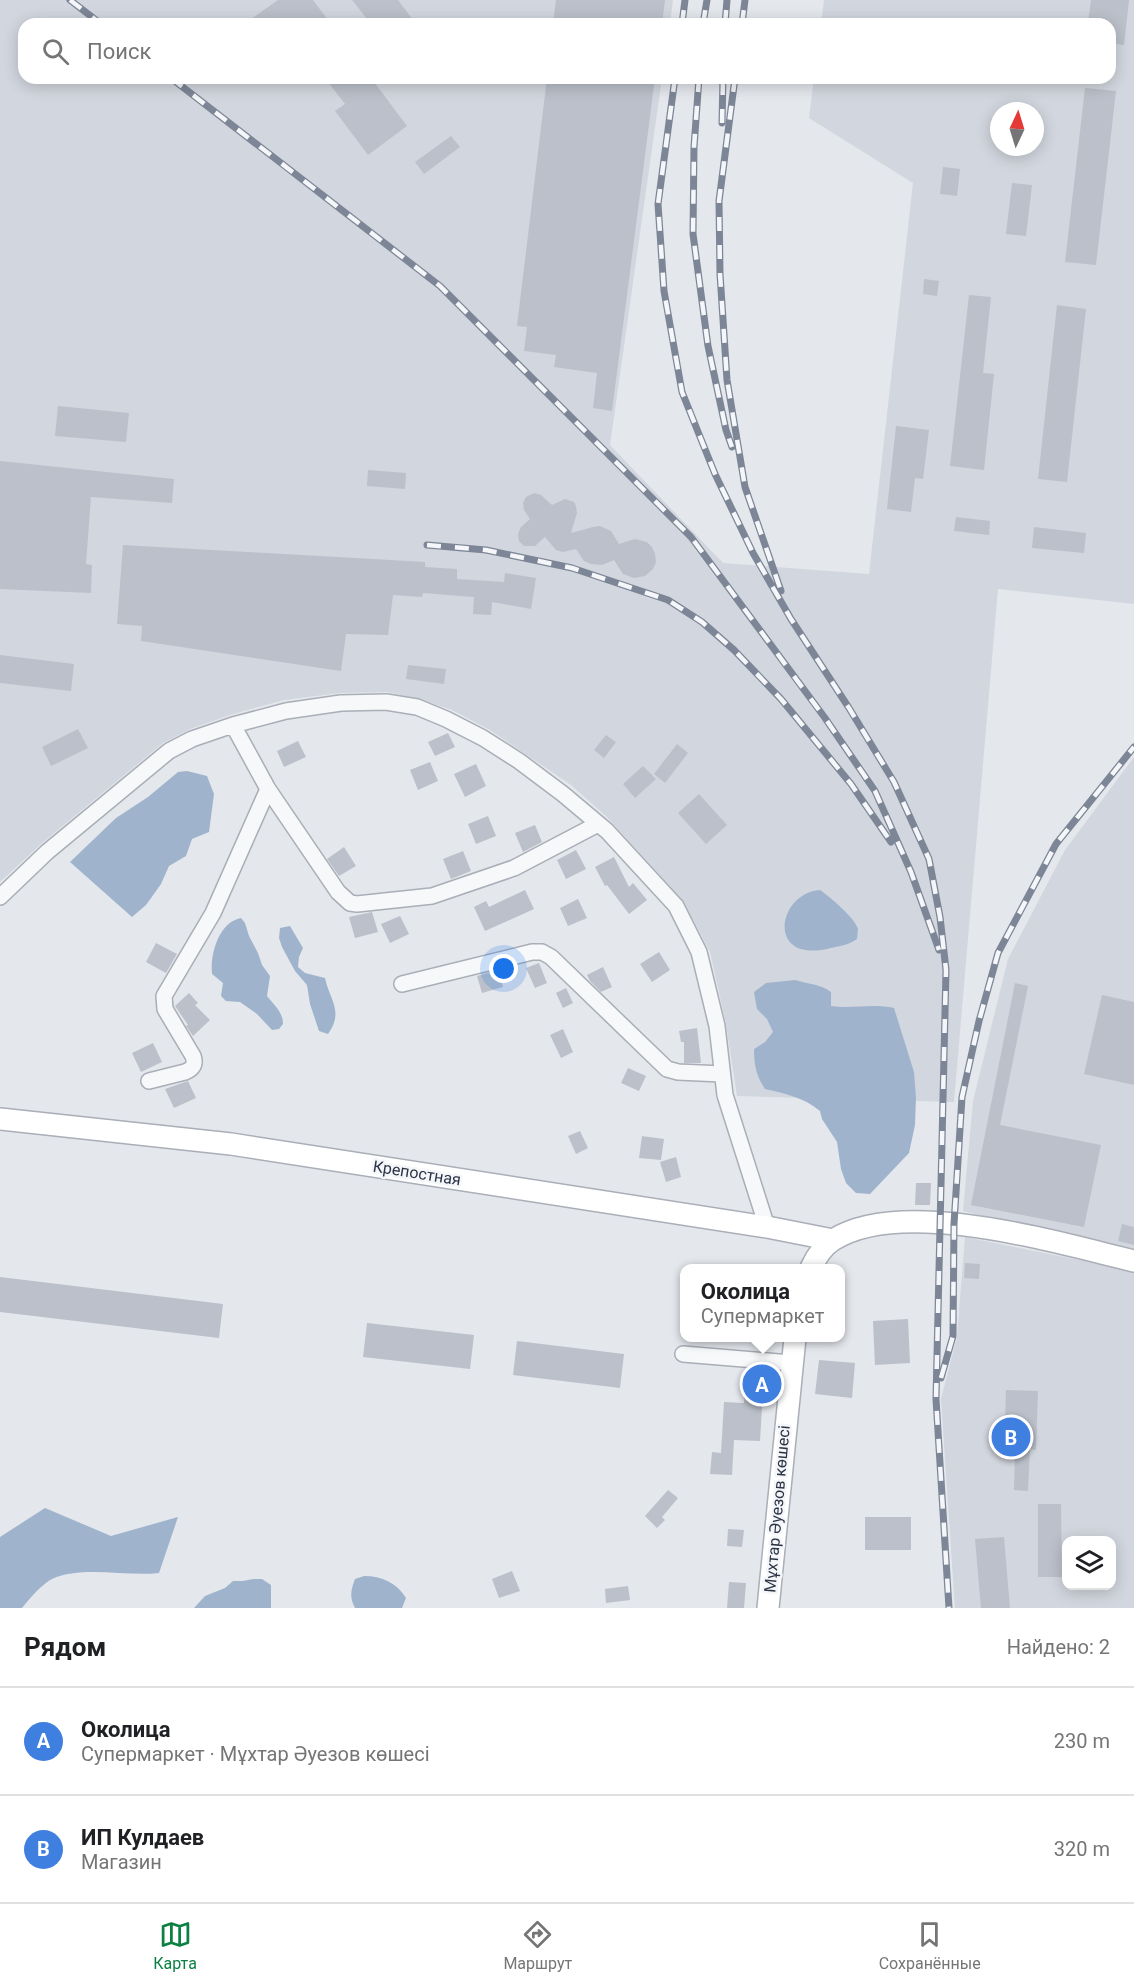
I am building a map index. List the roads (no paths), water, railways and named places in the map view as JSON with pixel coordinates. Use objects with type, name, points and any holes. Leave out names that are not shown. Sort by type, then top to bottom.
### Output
[{"type":"street","points":[[0,897],[47,852],[169,751],[192,739],[286,711],[340,703],[386,702],[417,707],[446,719],[519,760],[563,794],[607,831],[676,906],[699,952],[717,1026],[725,1095],[767,1227]]},
{"type":"street","points":[[233,725],[268,789],[338,892],[350,903],[432,896],[514,868],[598,824]]},
{"type":"street","points":[[149,1081],[185,1072],[193,1066],[194,1056],[165,1009],[164,996],[213,913],[268,789]]},
{"type":"street","points":[[402,984],[532,952],[542,952],[552,957],[667,1069],[678,1072],[722,1074]]},
{"type":"street","name":"Крепостная","points":[[0,1119],[231,1144],[767,1227],[833,1240]]},
{"type":"street","points":[[814,1264],[819,1253],[833,1240],[853,1231],[893,1222],[954,1224],[1000,1230],[1134,1261]]},
{"type":"street","name":"Мұхтар Әуезов көшесі","points":[[768,1608],[794,1342]]},
{"type":"street","points":[[683,1353],[791,1363]]},
{"type":"water","points":[[187,771],[207,776],[214,794],[209,832],[192,839],[186,856],[169,866],[161,884],[146,905],[132,917],[70,862],[116,818],[148,797],[178,772]]},
{"type":"water","points":[[820,890],[856,924],[857,939],[847,944],[810,951],[795,947],[787,938],[785,926],[787,914],[794,903],[805,894]]},
{"type":"water","points":[[241,918],[262,965],[270,976],[267,996],[281,1016],[283,1024],[279,1029],[272,1030],[257,1014],[240,1002],[226,1001],[221,996],[223,983],[212,974],[214,949],[222,932],[233,921]]},
{"type":"water","points":[[290,926],[303,948],[298,967],[305,973],[325,978],[335,1012],[333,1026],[328,1034],[319,1031],[310,1004],[307,985],[295,971],[282,947],[279,938],[280,928]]},
{"type":"water","points":[[795,980],[827,989],[831,992],[831,1006],[894,1008],[914,1072],[915,1125],[909,1153],[870,1194],[856,1193],[846,1183],[841,1169],[837,1142],[822,1119],[820,1111],[801,1099],[765,1089],[758,1074],[754,1049],[765,1042],[773,1032],[767,1019],[757,1009],[754,992],[766,983]]},
{"type":"water","points":[[45,1508],[111,1536],[178,1517],[159,1573],[91,1572],[64,1575],[44,1584],[22,1608],[0,1608],[0,1537]]},
{"type":"water","points":[[364,1576],[377,1577],[394,1584],[406,1598],[402,1608],[355,1608],[351,1597],[352,1587],[355,1579]]},
{"type":"water","points":[[262,1579],[271,1585],[271,1608],[194,1608],[205,1596],[225,1588],[233,1581]]},
{"type":"railway","points":[[70,0],[93,18]]},
{"type":"railway","points":[[683,18],[685,0]]},
{"type":"railway","points":[[704,18],[707,0]]},
{"type":"railway","points":[[726,18],[727,0]]},
{"type":"railway","points":[[743,18],[745,0]]},
{"type":"railway","points":[[179,84],[440,286],[691,537],[825,718],[875,791],[911,872],[939,950]]},
{"type":"railway","points":[[674,84],[658,204],[664,291],[682,392],[715,474],[753,553],[791,619],[894,782],[929,859],[940,917],[946,970],[936,1399],[949,1608]]},
{"type":"railway","points":[[699,84],[694,147],[693,234],[708,346],[726,430],[732,447]]},
{"type":"railway","points":[[722,123],[723,84]]},
{"type":"railway","points":[[734,84],[719,201],[720,274],[727,380],[745,487],[781,591]]},
{"type":"railway","points":[[427,545],[486,550],[572,568],[668,600],[702,622],[734,650],[781,699],[851,784],[891,842]]},
{"type":"railway","points":[[941,1378],[953,1336],[954,1224],[962,1097],[979,1021],[998,953],[1056,844],[1134,747]]},
{"type":"place","name":"Околица","points":[[762,1384]]},
{"type":"place","name":"ИП Кулдаев","points":[[1011,1437]]}]
